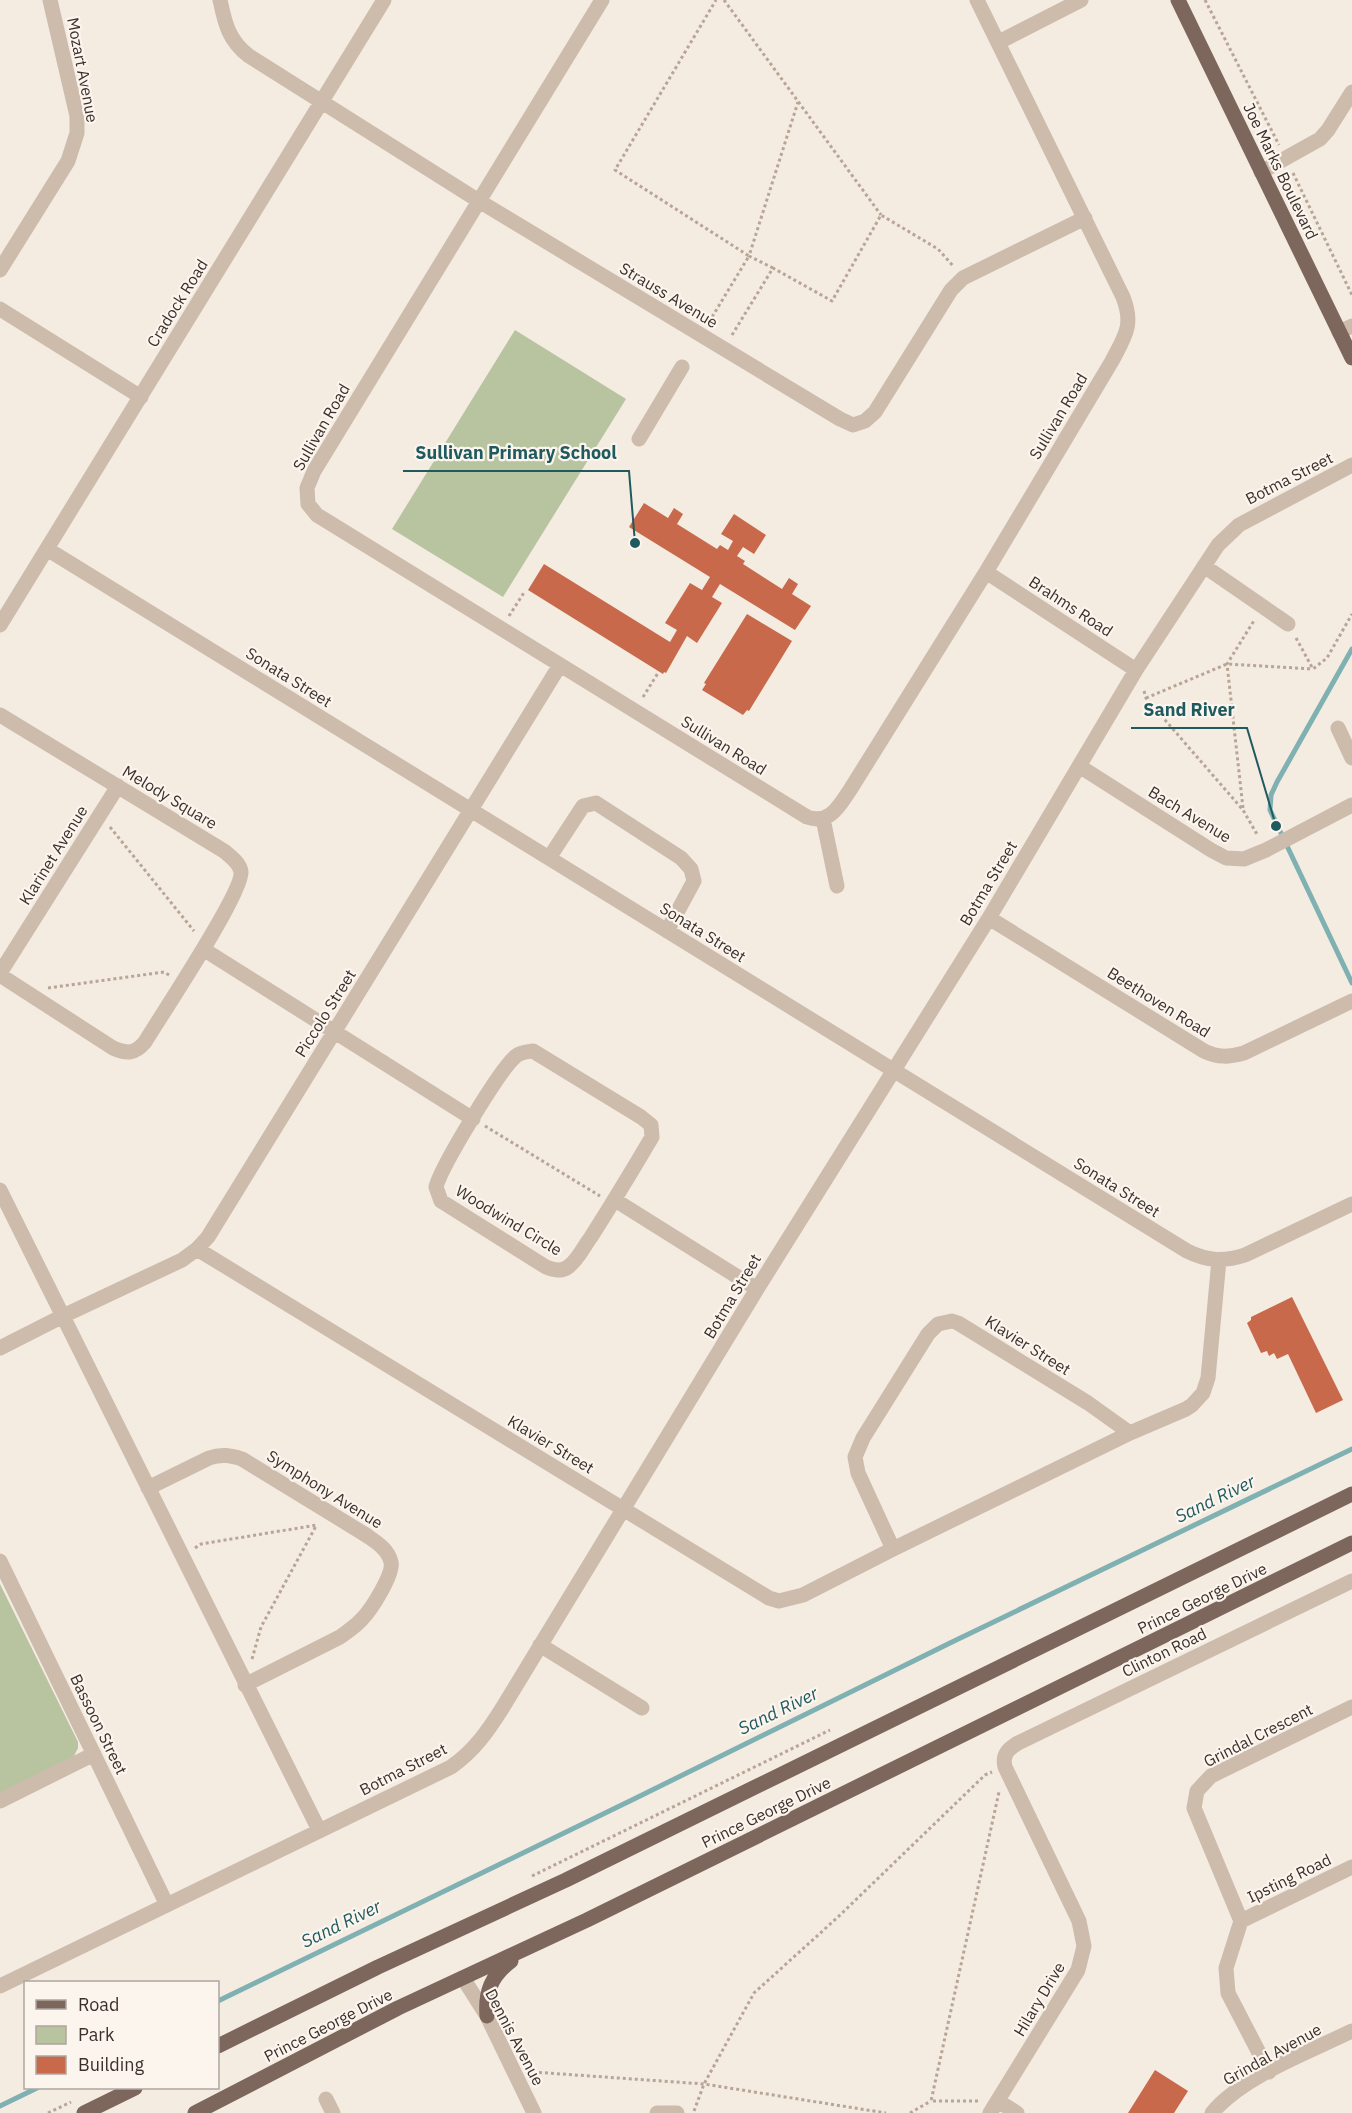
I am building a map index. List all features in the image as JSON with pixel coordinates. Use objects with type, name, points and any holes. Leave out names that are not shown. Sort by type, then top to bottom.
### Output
[{"type":"main road","name":"Joe Marks Boulevard","points":[[1178,0],[1261,172],[1346,329],[1352,358]]},
{"type":"main road","name":"Prince George Drive","points":[[219,2046],[378,1967],[566,1880],[1352,1494]]},
{"type":"main road","name":"Prince George Drive","points":[[195,2113],[398,2008],[1086,1676],[1352,1543]]},
{"type":"main road","points":[[487,2016],[488,1991],[496,1973],[514,1958],[557,1933]]},
{"type":"main road","points":[[84,2113],[133,2089]]},
{"type":"street","name":"Mozart Avenue","points":[[0,270],[68,161],[77,133],[77,116],[50,0]]},
{"type":"street","name":"Strauss Avenue","points":[[220,0],[226,29],[238,48],[479,201],[701,336],[840,419],[854,425],[860,424],[875,412],[951,290],[963,278],[1085,218]]},
{"type":"street","name":"Cradock Road","points":[[0,625],[384,0]]},
{"type":"street","name":"Sullivan Road","points":[[602,0],[314,471],[306,498],[317,515],[807,817],[822,819],[830,816],[838,808],[986,572],[1112,361],[1128,327],[1128,308],[977,0]]},
{"type":"street","points":[[999,42],[1081,0]]},
{"type":"street","points":[[1261,172],[1320,139],[1352,92]]},
{"type":"street","points":[[0,309],[141,397]]},
{"type":"street","points":[[639,439],[682,367]]},
{"type":"street","name":"Botma Street","points":[[0,1986],[166,1903],[451,1767],[485,1736],[757,1289],[989,918],[1136,670],[1218,545],[1239,525],[1352,465]]},
{"type":"street","name":"Sonata Street","points":[[47,549],[1187,1251],[1208,1260],[1245,1256],[1352,1204]]},
{"type":"street","points":[[1204,566],[1288,624]]},
{"type":"street","name":"Brahms Road","points":[[986,572],[1136,670]]},
{"type":"street","name":"Piccolo Street","points":[[63,1316],[182,1260],[208,1237],[560,665]]},
{"type":"street","name":"Melody Square","points":[[0,715],[224,851],[239,865],[241,874],[236,892],[203,949],[145,1042],[135,1052],[119,1051],[0,974]]},
{"type":"street","points":[[1338,728],[1352,758]]},
{"type":"street","name":"Bach Avenue","points":[[1079,766],[1220,855],[1236,859],[1244,859],[1272,847],[1352,805]]},
{"type":"street","name":"Klarinet Avenue","points":[[0,974],[118,786]]},
{"type":"street","points":[[549,858],[583,806],[596,803],[681,858],[691,869],[694,881],[667,931]]},
{"type":"street","points":[[822,819],[837,886]]},
{"type":"street","name":"Beethoven Road","points":[[989,918],[1204,1051],[1219,1057],[1244,1053],[1352,1001]]},
{"type":"street","points":[[203,949],[473,1119]]},
{"type":"street","name":"Woodwind Circle","points":[[533,1051],[619,1102],[651,1125],[652,1137],[615,1200],[573,1263],[560,1270],[546,1267],[488,1232],[441,1201],[438,1196],[437,1182],[473,1119],[516,1056],[523,1052],[533,1051]]},
{"type":"street","points":[[0,1190],[319,1830]]},
{"type":"street","points":[[615,1200],[757,1289]]},
{"type":"street","name":"Klavier Street","points":[[197,1249],[769,1598],[779,1601],[803,1595],[1130,1433],[1192,1405],[1206,1388],[1219,1260]]},
{"type":"street","points":[[0,1348],[63,1316]]},
{"type":"street","name":"Klavier Street","points":[[893,1549],[858,1473],[855,1457],[869,1428],[928,1334],[938,1324],[952,1322],[973,1331],[1088,1403],[1130,1433]]},
{"type":"street","name":"Symphony Avenue","points":[[148,1488],[208,1458],[230,1455],[242,1459],[383,1548],[391,1561],[386,1581],[364,1617],[353,1628],[245,1685]]},
{"type":"street","name":"Bassoon Street","points":[[0,1561],[166,1903]]},
{"type":"street","name":"Clinton Road","points":[[1005,1767],[1003,1761],[1006,1752],[1018,1743],[1352,1581]]},
{"type":"street","points":[[540,1645],[642,1708]]},
{"type":"street","name":"Grindal Crescent","points":[[1241,1921],[1194,1808],[1197,1791],[1211,1776],[1352,1707]]},
{"type":"street","points":[[0,1801],[94,1754]]},
{"type":"street","name":"Hilary Drive","points":[[994,2107],[1078,1970],[1083,1946],[1079,1921],[1005,1767]]},
{"type":"street","name":"Ipsting Road","points":[[1241,1921],[1352,1867]]},
{"type":"street","points":[[1241,1921],[1226,1968],[1228,1993],[1269,2072]]},
{"type":"street","name":"Dennis Avenue","points":[[463,1978],[487,2016],[534,2113]]},
{"type":"street","name":"Grindal Avenue","points":[[1212,2113],[1239,2089],[1352,2031]]},
{"type":"street","points":[[326,2099],[333,2113]]},
{"type":"street","points":[[994,2107],[1017,2113]]},
{"type":"street","points":[[657,2113],[677,2113]]},
{"type":"path","points":[[716,0],[615,170],[749,256],[832,301],[880,215]]},
{"type":"path","points":[[724,0],[880,215],[938,249],[963,278]]},
{"type":"path","points":[[1205,0],[1282,151]]},
{"type":"path","points":[[701,336],[749,256],[798,102]]},
{"type":"path","points":[[1289,166],[1352,295]]},
{"type":"path","points":[[723,349],[773,268]]},
{"type":"path","points":[[512,612],[525,591]]},
{"type":"path","points":[[1243,810],[1227,664],[1262,606]]},
{"type":"path","points":[[1146,698],[1227,664],[1313,669],[1327,658],[1352,614]]},
{"type":"path","points":[[1288,624],[1313,669]]},
{"type":"path","points":[[1136,670],[1146,698],[1272,847]]},
{"type":"path","points":[[645,694],[658,673]]},
{"type":"path","points":[[97,819],[112,828],[192,927],[203,949]]},
{"type":"path","points":[[37,999],[45,988],[164,972],[182,982]]},
{"type":"path","points":[[473,1119],[605,1199],[615,1200]]},
{"type":"path","points":[[245,1685],[261,1627],[316,1526],[327,1512]]},
{"type":"path","points":[[181,1556],[201,1544],[316,1526]]},
{"type":"path","points":[[530,1877],[837,1727]]},
{"type":"path","points":[[693,2113],[704,2084],[754,1993],[838,1917],[985,1775],[1005,1767]]},
{"type":"path","points":[[932,2101],[1005,1767]]},
{"type":"path","points":[[513,2070],[704,2084],[886,2113]]},
{"type":"path","points":[[910,2113],[932,2101],[994,2107]]},
{"type":"green space","points":[[515,330],[626,399],[503,597],[392,529]]},
{"type":"green space","points":[[0,1584],[78,1742],[78,1748],[74,1756],[0,1794]]},
{"type":"building","points":[[644,503],[668,518],[674,508],[683,514],[677,524],[717,549],[720,545],[728,550],[733,541],[721,534],[734,514],[766,535],[754,554],[743,547],[737,556],[745,561],[743,564],[782,589],[789,578],[798,584],[792,594],[811,606],[795,630],[720,584],[712,597],[722,603],[697,643],[687,636],[666,673],[663,674],[528,590],[544,564],[670,642],[677,630],[665,623],[690,583],[702,590],[710,577],[629,527]]},
{"type":"building","points":[[747,614],[792,641],[749,711],[747,710],[743,715],[702,690],[706,684],[704,683]]},
{"type":"building","points":[[1292,1297],[1343,1400],[1316,1413],[1288,1354],[1277,1359],[1274,1353],[1269,1356],[1267,1351],[1261,1353],[1247,1323],[1251,1317]]},
{"type":"building","points":[[1155,2070],[1188,2091],[1174,2113],[1128,2113]]},
{"type":"waterway","name":"Sand River","points":[[1352,649],[1277,782],[1271,795],[1270,810],[1352,983]]},
{"type":"waterway","name":"Sand River","points":[[219,2001],[1352,1449]]},
{"type":"waterway","name":"Sand River","points":[[0,2106],[35,2089]]},
{"type":"place","name":"Sullivan Primary School","points":[[635,543]]},
{"type":"place","name":"Sand River","points":[[1276,826]]}]
